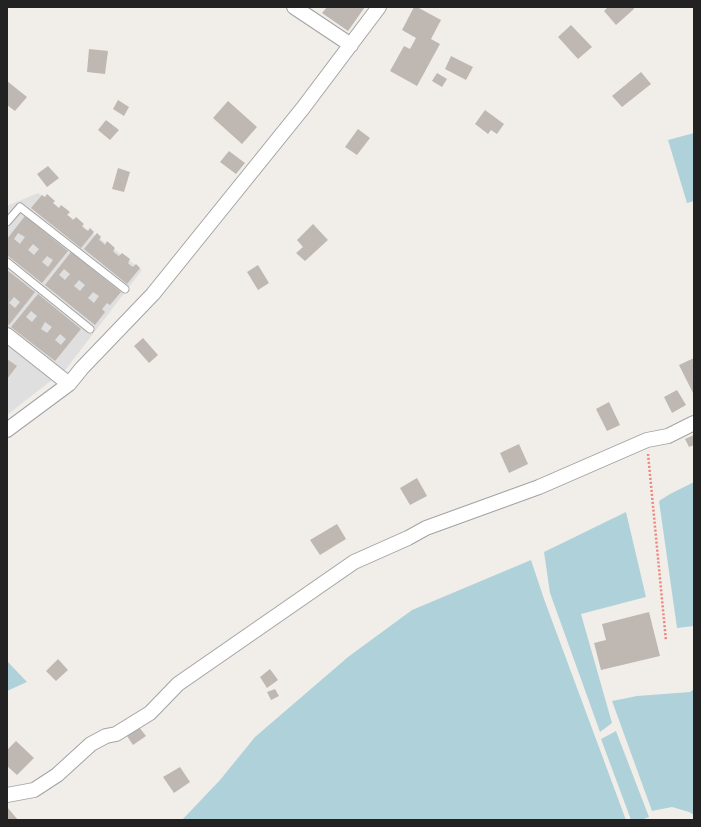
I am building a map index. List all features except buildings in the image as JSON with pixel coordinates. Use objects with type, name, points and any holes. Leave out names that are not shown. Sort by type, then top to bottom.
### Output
[{"type":"street","points":[[294,7],[351,45]]},
{"type":"street","points":[[9,425],[65,387],[153,294],[303,108],[379,7]]},
{"type":"street","points":[[7,335],[65,387]]},
{"type":"street","points":[[7,347],[65,387]]},
{"type":"street","points":[[7,795],[34,790],[57,775],[91,744],[106,736],[116,734],[150,713],[178,684],[354,562],[408,538],[426,528],[539,487],[647,440],[668,436],[694,423]]},
{"type":"lane","points":[[7,222],[20,207],[125,289]]},
{"type":"lane","points":[[7,262],[90,329]]},
{"type":"path","points":[[647,440],[666,641]]},
{"type":"shaded area","points":[[38,193],[142,270],[66,369],[7,415],[7,206]]},
{"type":"water","points":[[694,133],[694,201],[687,203],[668,140]]},
{"type":"water","points":[[694,482],[694,626],[677,628],[659,501]]},
{"type":"water","points":[[626,512],[646,597],[581,614],[612,723],[600,732],[550,593],[544,552]]},
{"type":"water","points":[[531,560],[626,820],[182,820],[220,780],[255,737],[348,657],[412,610]]},
{"type":"water","points":[[7,661],[27,682],[7,691]]},
{"type":"water","points":[[694,689],[694,815],[672,807],[652,811],[612,701],[637,696],[690,692]]},
{"type":"water","points":[[616,731],[649,817],[641,820],[631,820],[601,739]]}]
